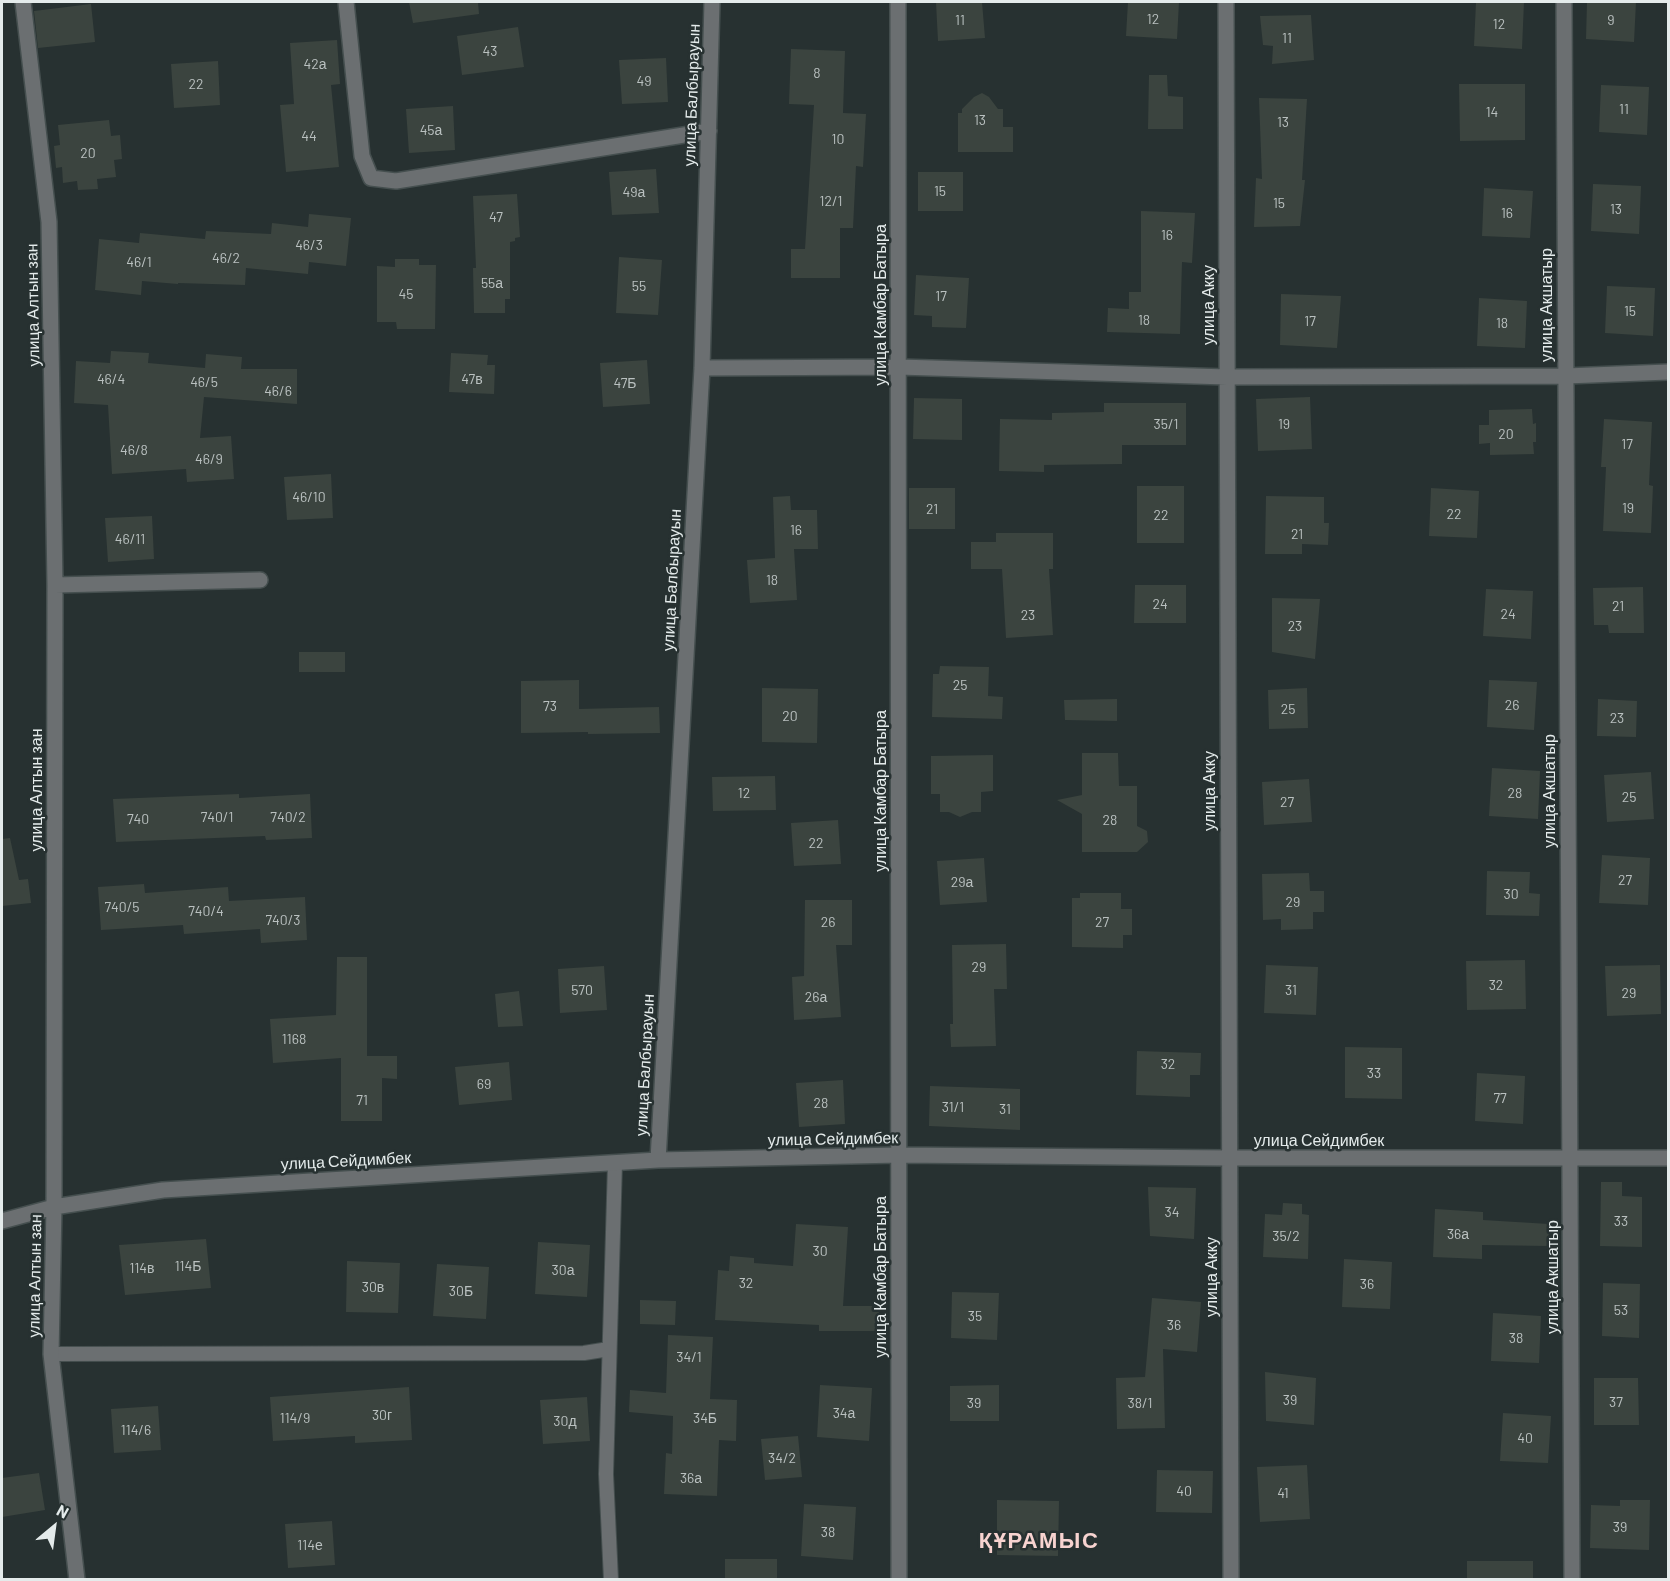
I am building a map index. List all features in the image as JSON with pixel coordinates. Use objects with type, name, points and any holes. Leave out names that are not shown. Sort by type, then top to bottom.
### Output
[{"type":"street","name":"улица Алтын зан","points":[[23,2],[49,222],[55,585],[54,1207],[51,1354],[76,1580]]},
{"type":"street","points":[[346,2],[362,156],[371,178],[396,181],[709,131]]},
{"type":"street","name":"улица Балбырауын","points":[[658,1161],[702,368],[712,2]]},
{"type":"street","name":"улица Камбар Батыра","points":[[898,2],[899,1580]]},
{"type":"street","name":"улица Акку","points":[[1226,2],[1231,1580]]},
{"type":"street","name":"улица Акшатыр","points":[[1564,2],[1572,1580]]},
{"type":"street","points":[[702,368],[899,367],[1227,376],[1566,376],[1668,372]]},
{"type":"street","points":[[55,585],[260,580]]},
{"type":"street","name":"улица Сейдимбек","points":[[2,1221],[54,1207],[163,1190],[658,1161],[899,1155],[1668,1158]]},
{"type":"lane","points":[[611,1580],[606,1474],[615,1163]]},
{"type":"lane","points":[[51,1354],[572,1353],[609,1349]]},
{"type":"building","points":[[409,2],[478,2],[479,14],[413,23]]},
{"type":"building","points":[[936,2],[982,2],[985,38],[938,41]]},
{"type":"building","points":[[1128,2],[1179,2],[1177,39],[1126,36]]},
{"type":"building","points":[[1476,2],[1524,2],[1522,49],[1474,46]]},
{"type":"building","points":[[1587,2],[1636,2],[1634,42],[1586,39]]},
{"type":"building","points":[[91,4],[95,42],[38,48],[34,11]]},
{"type":"building","points":[[1311,15],[1314,60],[1272,64],[1273,46],[1263,45],[1260,16]]},
{"type":"building","points":[[518,27],[524,67],[462,75],[457,36]]},
{"type":"building","points":[[337,40],[340,84],[331,85],[339,167],[286,172],[280,105],[294,104],[290,43]]},
{"type":"building","points":[[791,49],[845,51],[843,113],[866,114],[863,167],[856,166],[853,228],[840,228],[840,278],[791,278],[791,249],[805,249],[814,105],[789,104]]},
{"type":"building","points":[[666,58],[668,102],[622,104],[619,60]]},
{"type":"building","points":[[218,61],[220,105],[174,108],[171,64]]},
{"type":"building","points":[[1149,75],[1167,75],[1168,96],[1183,97],[1183,129],[1148,129]]},
{"type":"building","points":[[1459,84],[1525,84],[1525,140],[1460,141]]},
{"type":"building","points":[[1601,85],[1649,87],[1647,135],[1599,132]]},
{"type":"building","points":[[982,93],[989,97],[998,109],[1003,109],[1003,127],[1013,127],[1013,152],[958,152],[958,113],[962,113],[962,109],[974,97]]},
{"type":"building","points":[[1259,98],[1307,99],[1302,180],[1305,180],[1300,226],[1254,227],[1256,178],[1262,179]]},
{"type":"building","points":[[453,106],[455,150],[409,153],[406,109]]},
{"type":"building","points":[[109,120],[111,136],[120,135],[122,159],[114,160],[116,177],[97,179],[98,189],[78,190],[77,181],[63,183],[62,167],[56,168],[54,146],[60,145],[58,125]]},
{"type":"building","points":[[656,169],[659,213],[612,215],[609,172]]},
{"type":"building","points":[[918,172],[963,172],[963,211],[918,211]]},
{"type":"building","points":[[1593,184],[1641,186],[1639,234],[1591,231]]},
{"type":"building","points":[[1484,188],[1533,191],[1530,238],[1482,236]]},
{"type":"building","points":[[517,194],[520,237],[510,242],[510,299],[505,299],[505,313],[474,313],[473,268],[476,268],[473,196]]},
{"type":"building","points":[[1141,211],[1195,213],[1192,263],[1182,262],[1180,334],[1107,332],[1108,308],[1129,309],[1129,292],[1141,292]]},
{"type":"building","points":[[309,214],[351,218],[346,266],[309,262],[308,274],[246,268],[245,285],[142,281],[141,295],[95,290],[99,239],[139,243],[140,233],[205,239],[206,231],[271,234],[272,223],[308,227]]},
{"type":"building","points":[[619,257],[662,260],[658,315],[616,313]]},
{"type":"building","points":[[395,259],[419,259],[419,265],[436,265],[435,329],[397,329],[396,322],[377,322],[377,266],[395,267]]},
{"type":"building","points":[[916,275],[969,278],[966,328],[932,327],[932,316],[914,315]]},
{"type":"building","points":[[1607,286],[1655,288],[1653,336],[1605,333]]},
{"type":"building","points":[[1281,294],[1341,296],[1337,348],[1280,345]]},
{"type":"building","points":[[1479,298],[1527,301],[1525,348],[1477,346]]},
{"type":"building","points":[[111,351],[149,353],[148,363],[205,368],[206,354],[242,357],[241,369],[297,369],[297,404],[204,397],[200,438],[231,436],[234,479],[187,482],[186,469],[112,474],[108,405],[74,403],[76,361],[110,363]]},
{"type":"building","points":[[451,353],[488,355],[487,365],[495,365],[494,394],[449,392]]},
{"type":"building","points":[[647,360],[650,404],[603,407],[600,363]]},
{"type":"building","points":[[1310,397],[1312,449],[1258,451],[1256,399]]},
{"type":"building","points":[[914,398],[962,399],[962,440],[913,439]]},
{"type":"building","points":[[1104,403],[1186,403],[1186,445],[1122,445],[1122,464],[1044,465],[1044,472],[999,471],[1000,419],[1052,420],[1052,413],[1104,412]]},
{"type":"building","points":[[1532,409],[1533,424],[1536,423],[1534,454],[1490,455],[1490,443],[1479,444],[1479,425],[1489,425],[1489,410]]},
{"type":"building","points":[[1604,419],[1652,422],[1649,485],[1653,486],[1651,533],[1603,531],[1606,467],[1601,467]]},
{"type":"building","points":[[331,474],[333,518],[287,520],[284,477]]},
{"type":"building","points":[[1137,486],[1184,486],[1184,543],[1137,543]]},
{"type":"building","points":[[909,488],[955,488],[955,529],[909,529]]},
{"type":"building","points":[[1431,488],[1479,491],[1477,538],[1429,536]]},
{"type":"building","points":[[790,496],[791,510],[817,510],[818,549],[794,549],[797,600],[750,603],[747,560],[775,558],[773,497]]},
{"type":"building","points":[[1266,496],[1324,497],[1324,523],[1329,523],[1328,545],[1302,544],[1302,554],[1265,554]]},
{"type":"building","points":[[152,516],[154,559],[108,562],[105,518]]},
{"type":"building","points":[[996,533],[1053,533],[1053,569],[1049,569],[1053,635],[1006,638],[1002,569],[971,569],[971,542],[996,542]]},
{"type":"building","points":[[1135,585],[1186,585],[1186,623],[1134,623]]},
{"type":"building","points":[[1643,587],[1644,633],[1609,633],[1608,625],[1594,625],[1593,588]]},
{"type":"building","points":[[1486,589],[1533,591],[1531,639],[1483,636]]},
{"type":"building","points":[[1272,598],[1320,599],[1315,659],[1272,652]]},
{"type":"building","points":[[299,652],[345,652],[345,672],[299,672]]},
{"type":"building","points":[[940,666],[989,667],[988,696],[1003,697],[1002,719],[932,717],[933,674],[939,674]]},
{"type":"building","points":[[579,680],[579,709],[659,707],[660,733],[521,733],[521,681]]},
{"type":"building","points":[[1489,680],[1537,682],[1534,730],[1487,727]]},
{"type":"building","points":[[762,688],[818,689],[817,743],[762,742]]},
{"type":"building","points":[[1307,688],[1308,728],[1269,729],[1268,690]]},
{"type":"building","points":[[1117,699],[1117,721],[1065,720],[1064,700]]},
{"type":"building","points":[[1598,699],[1637,701],[1636,737],[1597,736]]},
{"type":"building","points":[[1082,753],[1118,753],[1119,786],[1137,786],[1137,826],[1147,831],[1148,842],[1137,852],[1082,852],[1082,814],[1057,800],[1082,795]]},
{"type":"building","points":[[993,755],[993,791],[981,792],[981,812],[972,812],[960,817],[949,812],[940,812],[940,794],[931,794],[931,756]]},
{"type":"building","points":[[1492,768],[1540,771],[1538,819],[1489,816]]},
{"type":"building","points":[[1651,772],[1654,819],[1607,822],[1604,775]]},
{"type":"building","points":[[775,776],[776,810],[713,811],[712,777]]},
{"type":"building","points":[[1309,779],[1312,822],[1264,825],[1262,782]]},
{"type":"building","points":[[239,794],[239,798],[310,794],[312,838],[266,840],[265,836],[116,842],[113,799]]},
{"type":"building","points":[[838,820],[841,864],[794,866],[791,823]]},
{"type":"building","points":[[10,838],[19,880],[28,879],[31,903],[2,906],[2,839]]},
{"type":"building","points":[[1602,855],[1650,858],[1648,905],[1599,903]]},
{"type":"building","points":[[984,858],[987,902],[940,905],[937,861]]},
{"type":"building","points":[[1487,871],[1530,872],[1529,893],[1540,894],[1539,916],[1486,915]]},
{"type":"building","points":[[1309,873],[1310,891],[1324,891],[1324,912],[1313,912],[1313,929],[1281,930],[1281,919],[1263,920],[1262,874]]},
{"type":"building","points":[[144,884],[145,893],[228,887],[229,901],[305,897],[307,940],[261,943],[260,929],[184,934],[183,925],[101,930],[98,887]]},
{"type":"building","points":[[1080,893],[1121,893],[1121,909],[1132,909],[1132,935],[1123,935],[1123,948],[1072,947],[1072,898],[1080,898]]},
{"type":"building","points":[[805,900],[852,900],[852,945],[836,945],[841,1017],[794,1020],[792,977],[804,976]]},
{"type":"building","points":[[1006,944],[1007,989],[994,989],[996,1046],[951,1047],[952,945]]},
{"type":"building","points":[[337,957],[367,957],[367,1056],[397,1056],[397,1079],[382,1078],[382,1121],[341,1121],[341,1058],[273,1063],[270,1019],[336,1015]]},
{"type":"building","points":[[1525,960],[1526,1009],[1467,1010],[1466,961]]},
{"type":"building","points":[[1266,965],[1318,967],[1316,1015],[1264,1013]]},
{"type":"building","points":[[1660,965],[1661,1014],[1607,1016],[1605,966]]},
{"type":"building","points":[[604,966],[607,1010],[560,1013],[558,969]]},
{"type":"building","points":[[519,991],[523,1026],[498,1027],[495,994]]},
{"type":"building","points":[[1345,1047],[1402,1048],[1402,1099],[1345,1098]]},
{"type":"building","points":[[1137,1051],[1201,1053],[1200,1075],[1190,1075],[1190,1097],[1136,1095]]},
{"type":"building","points":[[509,1062],[512,1100],[459,1105],[455,1067]]},
{"type":"building","points":[[1477,1073],[1525,1076],[1523,1124],[1475,1121]]},
{"type":"building","points":[[843,1080],[845,1124],[799,1127],[796,1083]]},
{"type":"building","points":[[930,1086],[1020,1089],[1020,1130],[929,1126]]},
{"type":"building","points":[[1601,1182],[1622,1182],[1622,1196],[1642,1197],[1642,1247],[1600,1246]]},
{"type":"building","points":[[1148,1187],[1196,1188],[1194,1239],[1150,1236]]},
{"type":"building","points":[[1283,1203],[1302,1204],[1302,1214],[1309,1215],[1308,1259],[1263,1257],[1265,1214],[1282,1215]]},
{"type":"building","points":[[1435,1209],[1483,1212],[1483,1220],[1549,1224],[1548,1246],[1482,1245],[1482,1259],[1433,1257]]},
{"type":"building","points":[[796,1224],[848,1227],[843,1306],[879,1306],[879,1331],[819,1331],[819,1325],[715,1320],[718,1270],[729,1271],[730,1256],[754,1258],[754,1263],[793,1266]]},
{"type":"building","points":[[206,1239],[211,1288],[125,1295],[119,1245]]},
{"type":"building","points":[[538,1242],[590,1245],[587,1297],[535,1294]]},
{"type":"building","points":[[1344,1259],[1392,1262],[1390,1309],[1342,1307]]},
{"type":"building","points":[[347,1261],[400,1263],[398,1313],[346,1312]]},
{"type":"building","points":[[437,1264],[489,1267],[486,1319],[433,1316]]},
{"type":"building","points":[[1603,1283],[1640,1284],[1639,1338],[1602,1336]]},
{"type":"building","points":[[952,1292],[999,1293],[997,1340],[951,1338]]},
{"type":"building","points":[[1152,1298],[1201,1302],[1197,1352],[1163,1349],[1165,1428],[1117,1429],[1116,1378],[1145,1377]]},
{"type":"building","points":[[640,1300],[676,1301],[675,1325],[640,1324]]},
{"type":"building","points":[[1493,1313],[1541,1316],[1539,1363],[1491,1361]]},
{"type":"building","points":[[668,1335],[713,1337],[710,1399],[737,1400],[736,1441],[719,1440],[717,1496],[664,1494],[666,1453],[672,1454],[673,1416],[629,1412],[630,1390],[666,1393]]},
{"type":"building","points":[[1265,1372],[1316,1378],[1314,1425],[1266,1421]]},
{"type":"building","points":[[1594,1378],[1638,1378],[1639,1425],[1594,1425]]},
{"type":"building","points":[[820,1385],[872,1388],[869,1441],[817,1437]]},
{"type":"building","points":[[999,1385],[999,1421],[950,1421],[950,1386]]},
{"type":"building","points":[[409,1387],[412,1440],[355,1443],[355,1436],[273,1441],[270,1397]]},
{"type":"building","points":[[587,1397],[590,1441],[543,1444],[540,1400]]},
{"type":"building","points":[[158,1406],[161,1450],[114,1453],[111,1409]]},
{"type":"building","points":[[1503,1413],[1551,1416],[1548,1463],[1500,1461]]},
{"type":"building","points":[[798,1436],[802,1477],[765,1480],[761,1439]]},
{"type":"building","points":[[1307,1465],[1310,1519],[1260,1522],[1257,1467]]},
{"type":"building","points":[[1157,1470],[1213,1471],[1212,1513],[1156,1512]]},
{"type":"building","points":[[39,1473],[45,1510],[2,1517],[2,1478]]},
{"type":"building","points":[[997,1500],[1059,1501],[1058,1556],[997,1555]]},
{"type":"building","points":[[1620,1500],[1650,1500],[1649,1550],[1590,1548],[1591,1505],[1620,1506]]},
{"type":"building","points":[[804,1504],[856,1507],[853,1560],[801,1556]]},
{"type":"building","points":[[332,1521],[335,1565],[288,1568],[285,1524]]},
{"type":"building","points":[[725,1559],[777,1559],[777,1580],[725,1580]]},
{"type":"building","points":[[1467,1561],[1533,1561],[1533,1580],[1467,1580]]},
{"type":"district","name":"ҚҰРАМЫС","points":[[1039,1541]]}]
